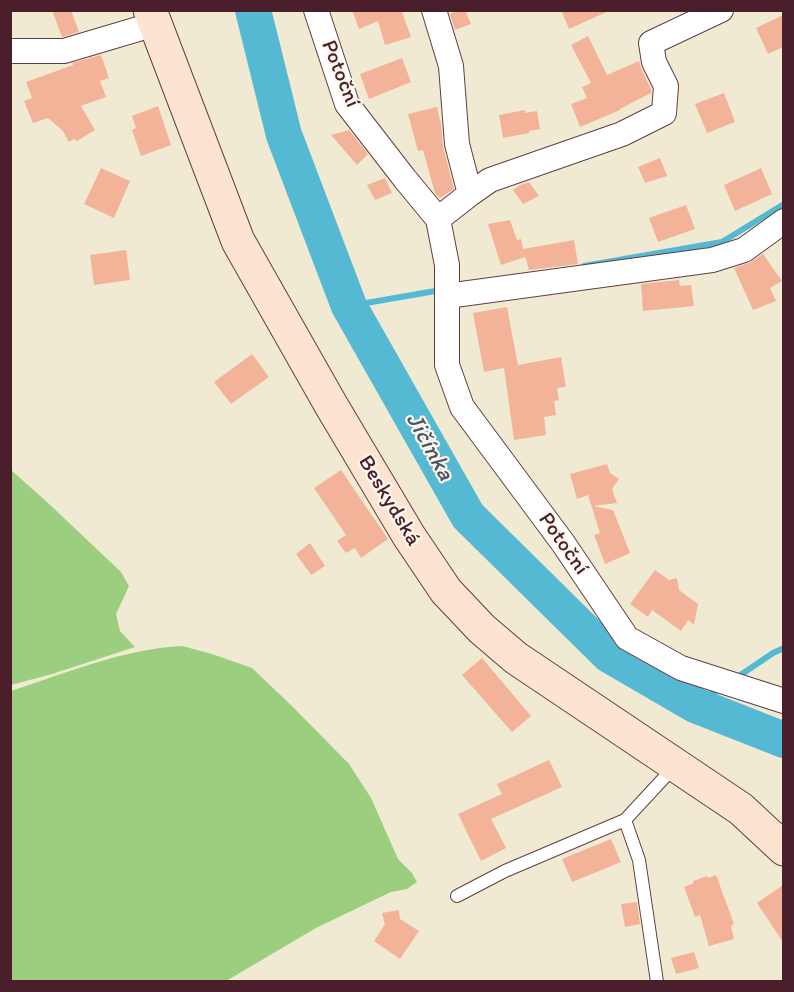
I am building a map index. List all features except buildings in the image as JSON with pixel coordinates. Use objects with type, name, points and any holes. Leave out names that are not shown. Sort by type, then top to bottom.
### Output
[{"type":"street","name":"Potoční","points":[[316,10],[347,104],[438,219],[447,265],[447,365],[462,407],[563,543],[627,638],[681,668],[783,701]]},
{"type":"street","points":[[434,10],[451,66],[458,144],[470,195]]},
{"type":"street","points":[[438,219],[490,180],[622,134],[664,113],[666,86],[654,62],[651,43],[721,10]]},
{"type":"street","name":"Beskydská","points":[[10,51],[64,51],[152,17],[238,241],[331,405],[397,516],[446,591],[482,630],[516,658],[741,809],[783,849]]},
{"type":"street","points":[[447,296],[712,260],[744,250],[783,221]]},
{"type":"lane","points":[[457,896],[505,871],[625,820],[676,765]]},
{"type":"lane","points":[[625,820],[639,860],[657,981]]},
{"type":"green space","points":[[11,470],[121,572],[129,586],[116,614],[120,631],[135,647],[11,685]]},
{"type":"green space","points":[[182,646],[252,668],[294,708],[349,764],[371,798],[398,859],[412,873],[417,882],[407,889],[391,892],[316,928],[226,981],[11,981],[11,691],[116,657]]},
{"type":"waterway","name":"Jičínka","points":[[253,10],[284,135],[349,306],[468,516],[609,655],[695,705],[784,740]]},
{"type":"waterway","points":[[584,266],[722,242],[784,204]]},
{"type":"waterway","points":[[349,306],[441,290]]},
{"type":"waterway","points":[[736,678],[784,648]]},
{"type":"waterway","points":[[695,705],[722,687]]}]
